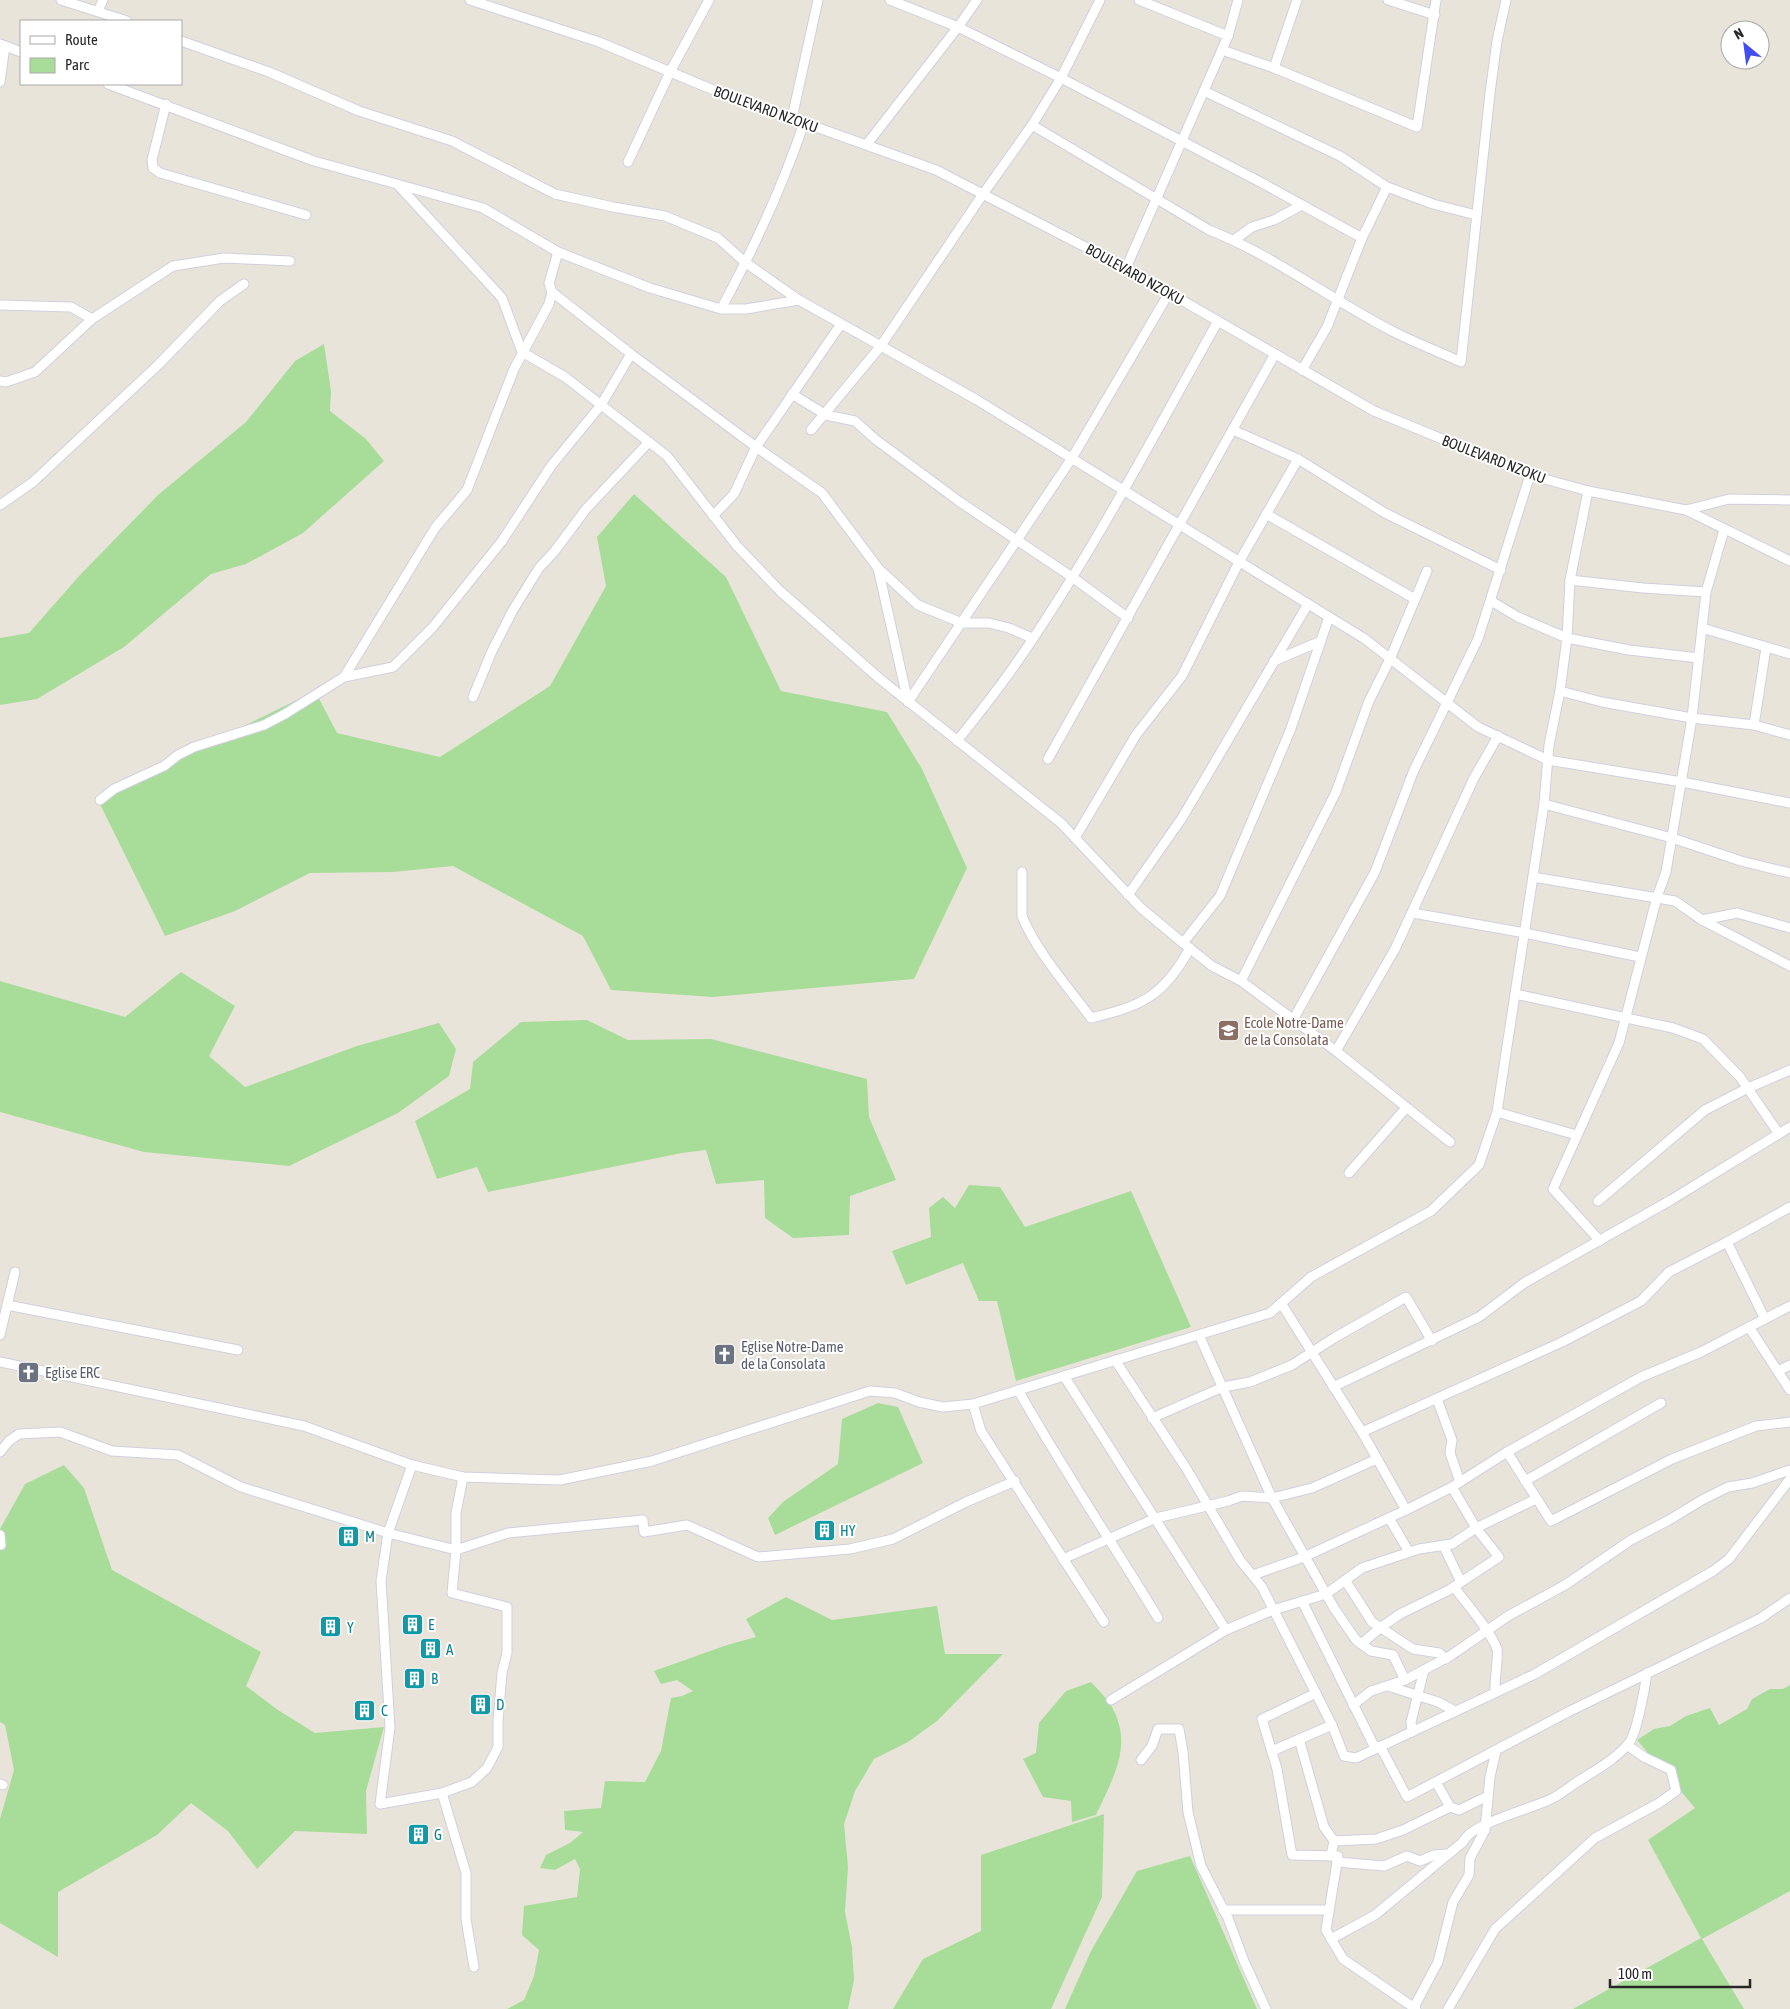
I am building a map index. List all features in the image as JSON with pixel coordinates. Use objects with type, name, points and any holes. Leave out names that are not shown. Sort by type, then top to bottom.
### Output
[{"type":"street","points":[[61,0],[124,20]]},
{"type":"street","points":[[98,11],[104,0]]},
{"type":"street","name":"BOULEVARD NZOKU","points":[[470,0],[481,1],[599,42],[718,92],[804,124],[868,144],[936,170],[1126,268],[1374,412],[1530,475],[1588,492],[1686,510],[1790,561]]},
{"type":"street","points":[[628,162],[670,72],[709,0]]},
{"type":"street","points":[[792,118],[818,0]]},
{"type":"street","points":[[890,0],[958,27],[1060,78],[1362,238]]},
{"type":"street","points":[[868,144],[958,27],[976,0]]},
{"type":"street","points":[[812,430],[880,347],[1032,125],[1060,78],[1100,0]]},
{"type":"street","points":[[1140,0],[1228,36]]},
{"type":"street","points":[[1126,268],[1228,36],[1238,0]]},
{"type":"street","points":[[1274,68],[1297,0]]},
{"type":"street","points":[[1388,0],[1435,15]]},
{"type":"street","points":[[1222,50],[1274,68],[1417,127],[1436,0]]},
{"type":"street","points":[[1032,125],[1209,230],[1234,240],[1394,332],[1461,362],[1497,41],[1506,0]]},
{"type":"street","points":[[182,41],[269,72],[359,111],[452,141],[555,194],[664,216],[718,238],[746,263],[799,300],[880,347],[978,400],[1365,639],[1478,727],[1548,760],[1682,782],[1790,803]]},
{"type":"street","points":[[0,82],[3,45],[20,52]]},
{"type":"street","points":[[111,85],[166,104],[314,161],[483,208],[558,252],[650,288],[721,309],[746,309],[799,300]]},
{"type":"street","points":[[1204,91],[1340,156],[1387,187],[1433,204],[1476,215]]},
{"type":"street","points":[[166,104],[152,160],[153,168],[160,173],[306,215]]},
{"type":"street","points":[[721,309],[746,263],[785,174],[804,124]]},
{"type":"street","points":[[398,185],[502,298],[522,352],[565,377],[667,456],[737,546],[780,591],[880,679],[1061,823],[1141,908],[1186,946],[1212,966],[1241,981],[1336,1051],[1450,1142]]},
{"type":"street","points":[[1302,370],[1327,327],[1362,238],[1387,187]]},
{"type":"street","points":[[1234,240],[1252,227],[1274,220],[1302,205]]},
{"type":"street","points":[[558,252],[548,283],[552,292],[631,354],[756,447],[822,493],[878,568],[918,604],[962,623],[989,623],[1009,628],[1032,638]]},
{"type":"street","points":[[0,381],[6,382],[35,372],[92,319],[173,266],[224,258],[290,261]]},
{"type":"street","points":[[0,505],[33,482],[158,365],[220,301],[244,284]]},
{"type":"street","points":[[344,677],[435,528],[467,490],[496,412],[522,352],[550,304],[552,292]]},
{"type":"street","points":[[908,702],[1072,458],[1169,293]]},
{"type":"street","points":[[0,305],[71,308],[92,319]]},
{"type":"street","points":[[958,741],[1015,666],[1072,576],[1124,490],[1218,321]]},
{"type":"street","points":[[713,516],[734,494],[756,447],[841,324]]},
{"type":"street","points":[[100,800],[114,789],[164,766],[178,755],[194,747],[264,725],[286,714],[344,677],[393,667],[432,628],[502,541],[551,466],[601,405],[631,354]]},
{"type":"street","points":[[1048,760],[1275,354]]},
{"type":"street","points":[[792,394],[826,415],[855,421],[875,439],[960,502],[1072,576],[1128,618]]},
{"type":"street","points":[[1233,430],[1298,459],[1385,513],[1501,570]]},
{"type":"street","points":[[473,698],[492,651],[513,610],[539,568],[554,552],[586,508],[649,442]]},
{"type":"street","points":[[1075,838],[1136,735],[1182,676],[1239,562],[1298,459]]},
{"type":"street","points":[[1293,1020],[1375,872],[1414,770],[1478,640],[1530,475]]},
{"type":"street","points":[[0,1362],[304,1426],[412,1465],[463,1477],[560,1480],[643,1463],[870,1391],[895,1393],[919,1402],[943,1407],[973,1404],[1270,1313],[1311,1277],[1431,1211],[1479,1165],[1497,1112],[1534,877],[1548,760],[1560,691],[1567,638],[1570,580],[1588,492]]},
{"type":"street","points":[[1686,510],[1729,499],[1790,500]]},
{"type":"street","points":[[1266,514],[1415,599]]},
{"type":"street","points":[[1600,1241],[1553,1189],[1619,1043],[1640,958],[1666,872],[1692,718],[1706,592],[1724,530]]},
{"type":"street","points":[[878,568],[908,702]]},
{"type":"street","points":[[1241,981],[1336,792],[1369,701],[1390,659],[1427,570]]},
{"type":"street","points":[[1570,580],[1643,588],[1706,592]]},
{"type":"street","points":[[1491,601],[1518,617],[1567,638],[1629,650],[1699,658]]},
{"type":"street","points":[[1128,895],[1182,818],[1308,604]]},
{"type":"street","points":[[1022,872],[1022,916],[1024,922],[1034,940],[1091,1018],[1134,1006],[1152,996],[1169,977],[1186,946],[1220,896],[1290,731],[1329,617]]},
{"type":"street","points":[[1702,628],[1790,654]]},
{"type":"street","points":[[1274,661],[1321,642]]},
{"type":"street","points":[[1754,725],[1766,648]]},
{"type":"street","points":[[1560,691],[1584,699],[1692,718],[1754,725],[1790,736]]},
{"type":"street","points":[[1336,1051],[1396,949],[1474,778],[1498,736]]},
{"type":"street","points":[[1544,804],[1672,838],[1742,861],[1790,873]]},
{"type":"street","points":[[1534,877],[1675,901],[1702,920],[1790,966]]},
{"type":"street","points":[[1413,913],[1525,933],[1640,958]]},
{"type":"street","points":[[1702,920],[1737,913],[1790,928]]},
{"type":"street","points":[[1516,994],[1673,1028],[1703,1039],[1748,1088],[1778,1134]]},
{"type":"street","points":[[1598,1201],[1705,1110],[1748,1088],[1790,1070]]},
{"type":"street","points":[[1349,1173],[1406,1108]]},
{"type":"street","points":[[1497,1112],[1576,1135]]},
{"type":"street","points":[[1333,1388],[1479,1317],[1524,1284],[1671,1200],[1790,1127]]},
{"type":"street","points":[[1362,1432],[1562,1342],[1641,1301],[1668,1272],[1790,1207]]},
{"type":"street","points":[[1727,1242],[1764,1319]]},
{"type":"street","points":[[0,1335],[16,1272]]},
{"type":"street","points":[[1152,1418],[1223,1387],[1250,1382],[1292,1364],[1406,1297],[1432,1340]]},
{"type":"street","points":[[1281,1303],[1313,1351],[1333,1388],[1362,1432],[1406,1510]]},
{"type":"street","points":[[7,1305],[238,1350]]},
{"type":"street","points":[[1252,1575],[1304,1557],[1406,1510],[1456,1484],[1508,1452],[1642,1377],[1701,1352],[1790,1306]]},
{"type":"street","points":[[1749,1327],[1790,1390]]},
{"type":"street","points":[[1199,1335],[1272,1498],[1304,1557],[1356,1640],[1371,1651],[1393,1655],[1404,1680]]},
{"type":"street","points":[[1115,1360],[1186,1468],[1240,1560],[1262,1587],[1332,1724],[1344,1756],[1356,1758],[1572,1653],[1726,1562],[1790,1479]]},
{"type":"street","points":[[1778,1371],[1790,1365]]},
{"type":"street","points":[[1064,1376],[1226,1630]]},
{"type":"street","points":[[1018,1390],[1052,1450],[1110,1538],[1158,1618]]},
{"type":"street","points":[[1361,1644],[1400,1614],[1457,1584],[1499,1557],[1476,1528],[1456,1484],[1450,1453],[1452,1440],[1437,1399]]},
{"type":"street","points":[[1525,1481],[1661,1403]]},
{"type":"street","points":[[973,1404],[981,1431],[1015,1481],[1104,1622]]},
{"type":"street","points":[[1508,1452],[1551,1521],[1672,1459],[1756,1426],[1790,1422]]},
{"type":"street","points":[[0,1452],[9,1441],[19,1434],[60,1432],[112,1451],[178,1455],[241,1487],[388,1533],[456,1550],[508,1533],[643,1520],[644,1532],[688,1524],[758,1557],[850,1549],[893,1539],[966,1502],[1015,1481]]},
{"type":"street","points":[[1063,1559],[1156,1518],[1242,1496],[1272,1498],[1312,1488],[1377,1459]]},
{"type":"street","points":[[412,1465],[388,1533],[381,1580],[390,1728],[380,1804],[442,1793],[472,1782],[487,1768],[498,1747],[502,1673],[507,1653],[507,1607],[452,1593],[456,1550],[456,1513],[463,1477]]},
{"type":"street","points":[[1353,1704],[1371,1691],[1404,1680],[1446,1658],[1508,1616],[1565,1585],[1631,1540],[1702,1500],[1728,1488],[1752,1483],[1790,1470]]},
{"type":"street","points":[[1111,1700],[1226,1630],[1273,1610],[1326,1594],[1362,1568],[1409,1552],[1452,1544],[1476,1528],[1536,1499]]},
{"type":"street","points":[[1389,1518],[1409,1552]]},
{"type":"street","points":[[0,1535],[1,1545]]},
{"type":"street","points":[[1442,1545],[1457,1584],[1498,1650],[1494,1679],[1495,1692]]},
{"type":"street","points":[[1345,1580],[1372,1622],[1413,1648],[1439,1653],[1446,1658]]},
{"type":"street","points":[[1302,1601],[1353,1704],[1407,1797],[1568,1712],[1761,1618],[1790,1598]]},
{"type":"street","points":[[1412,1732],[1411,1722],[1416,1696],[1424,1670]]},
{"type":"street","points":[[1331,1939],[1375,1915],[1463,1842],[1466,1835],[1497,1818],[1552,1799],[1610,1760],[1630,1742],[1643,1699],[1647,1673]]},
{"type":"street","points":[[1388,1686],[1438,1702],[1455,1711]]},
{"type":"street","points":[[1316,1693],[1262,1719],[1283,1797],[1292,1855],[1384,1866],[1407,1856],[1420,1861],[1434,1855],[1447,1854]]},
{"type":"street","points":[[1272,1751],[1332,1724]]},
{"type":"street","points":[[1141,1760],[1152,1746],[1158,1729],[1179,1729],[1188,1812],[1201,1866],[1223,1910],[1266,2009]]},
{"type":"street","points":[[1299,1739],[1324,1827],[1334,1841],[1334,1859],[1326,1930],[1342,1960],[1415,2008],[1438,1962],[1453,1902],[1469,1875],[1470,1858],[1485,1826],[1490,1777],[1496,1751]]},
{"type":"street","points":[[1448,2009],[1495,1929],[1595,1838],[1659,1803],[1676,1791],[1671,1770],[1644,1757],[1627,1745]]},
{"type":"street","points":[[1436,1782],[1450,1806],[1459,1810],[1488,1796]]},
{"type":"street","points":[[442,1793],[466,1873],[466,1919],[474,1967]]},
{"type":"street","points":[[1334,1841],[1376,1839],[1403,1830],[1450,1806]]},
{"type":"street","points":[[1223,1910],[1329,1910]]},
{"type":"green space","points":[[324,344],[331,391],[330,411],[366,439],[384,461],[303,533],[246,564],[211,574],[124,647],[37,699],[0,705],[0,638],[29,633],[80,575],[158,495],[246,422],[295,361]]},
{"type":"green space","points":[[634,494],[726,577],[781,691],[887,712],[922,769],[967,868],[914,979],[713,997],[611,990],[583,936],[453,866],[393,872],[310,873],[235,911],[165,936],[97,798],[315,691],[337,733],[440,757],[550,686],[606,586],[597,537]]},
{"type":"green space","points":[[181,972],[235,1006],[209,1056],[245,1087],[357,1046],[439,1023],[456,1049],[449,1076],[398,1113],[289,1166],[144,1152],[0,1112],[0,981],[125,1017]]},
{"type":"green space","points":[[587,1020],[628,1040],[711,1039],[867,1079],[869,1117],[896,1180],[850,1196],[849,1235],[793,1238],[765,1218],[764,1180],[716,1184],[706,1150],[682,1153],[488,1192],[477,1167],[437,1179],[415,1121],[470,1089],[473,1062],[521,1022]]},
{"type":"green space","points":[[969,1185],[1000,1187],[1025,1227],[1131,1191],[1191,1327],[1016,1381],[997,1301],[979,1301],[963,1263],[906,1285],[892,1251],[931,1237],[929,1208],[943,1197],[955,1208]]},
{"type":"green space","points":[[878,1403],[898,1407],[923,1463],[775,1535],[768,1518],[783,1502],[838,1464],[842,1419]]},
{"type":"green space","points":[[64,1465],[84,1488],[112,1570],[261,1652],[246,1686],[278,1710],[315,1733],[384,1727],[366,1791],[367,1834],[295,1831],[257,1869],[228,1831],[191,1803],[157,1835],[58,1892],[58,1957],[0,1923],[0,1819],[14,1770],[5,1725],[0,1722],[0,1529],[25,1484]]},
{"type":"green space","points":[[786,1597],[832,1620],[937,1606],[945,1654],[1003,1654],[937,1721],[908,1742],[874,1759],[855,1791],[844,1824],[848,1867],[845,1912],[852,1947],[854,1980],[848,2009],[507,2009],[524,2000],[534,1976],[539,1950],[522,1935],[524,1906],[577,1897],[580,1869],[575,1859],[555,1870],[540,1868],[546,1855],[570,1843],[583,1832],[565,1830],[564,1811],[601,1808],[605,1781],[645,1782],[661,1751],[671,1698],[693,1691],[677,1680],[661,1684],[654,1671],[727,1645],[756,1637],[746,1619]]},
{"type":"green space","points":[[1091,1682],[1106,1698],[1113,1709],[1119,1723],[1121,1750],[1114,1776],[1096,1815],[1072,1822],[1071,1801],[1043,1797],[1023,1759],[1036,1753],[1039,1723],[1066,1691]]},
{"type":"green space","points":[[1790,1685],[1790,1891],[1702,1939],[1744,2009],[1573,2009],[1701,1938],[1648,1840],[1695,1808],[1637,1740],[1654,1729],[1670,1726],[1686,1716],[1710,1708],[1719,1725],[1747,1709],[1752,1699],[1770,1689],[1783,1689]]},
{"type":"green space","points":[[1104,1814],[1102,1897],[1051,2009],[893,2009],[923,1959],[981,1931],[981,1855]]},
{"type":"green space","points":[[1190,1856],[1257,2009],[1065,2009],[1091,1951],[1137,1871]]},
{"type":"place","name":"Ecole Notre-Dame de la Consolata","points":[[1228,1031]]},
{"type":"place","name":"Eglise Notre-Dame de la Consolata","points":[[725,1355]]},
{"type":"place","name":"Eglise ERC","points":[[29,1372]]},
{"type":"place","name":"HY","points":[[824,1530]]},
{"type":"place","name":"M","points":[[349,1536]]},
{"type":"place","name":"E","points":[[412,1624]]},
{"type":"place","name":"Y","points":[[331,1627]]},
{"type":"place","name":"A","points":[[430,1649]]},
{"type":"place","name":"B","points":[[415,1678]]},
{"type":"place","name":"D","points":[[480,1704]]},
{"type":"place","name":"C","points":[[365,1710]]},
{"type":"place","name":"G","points":[[418,1834]]}]
